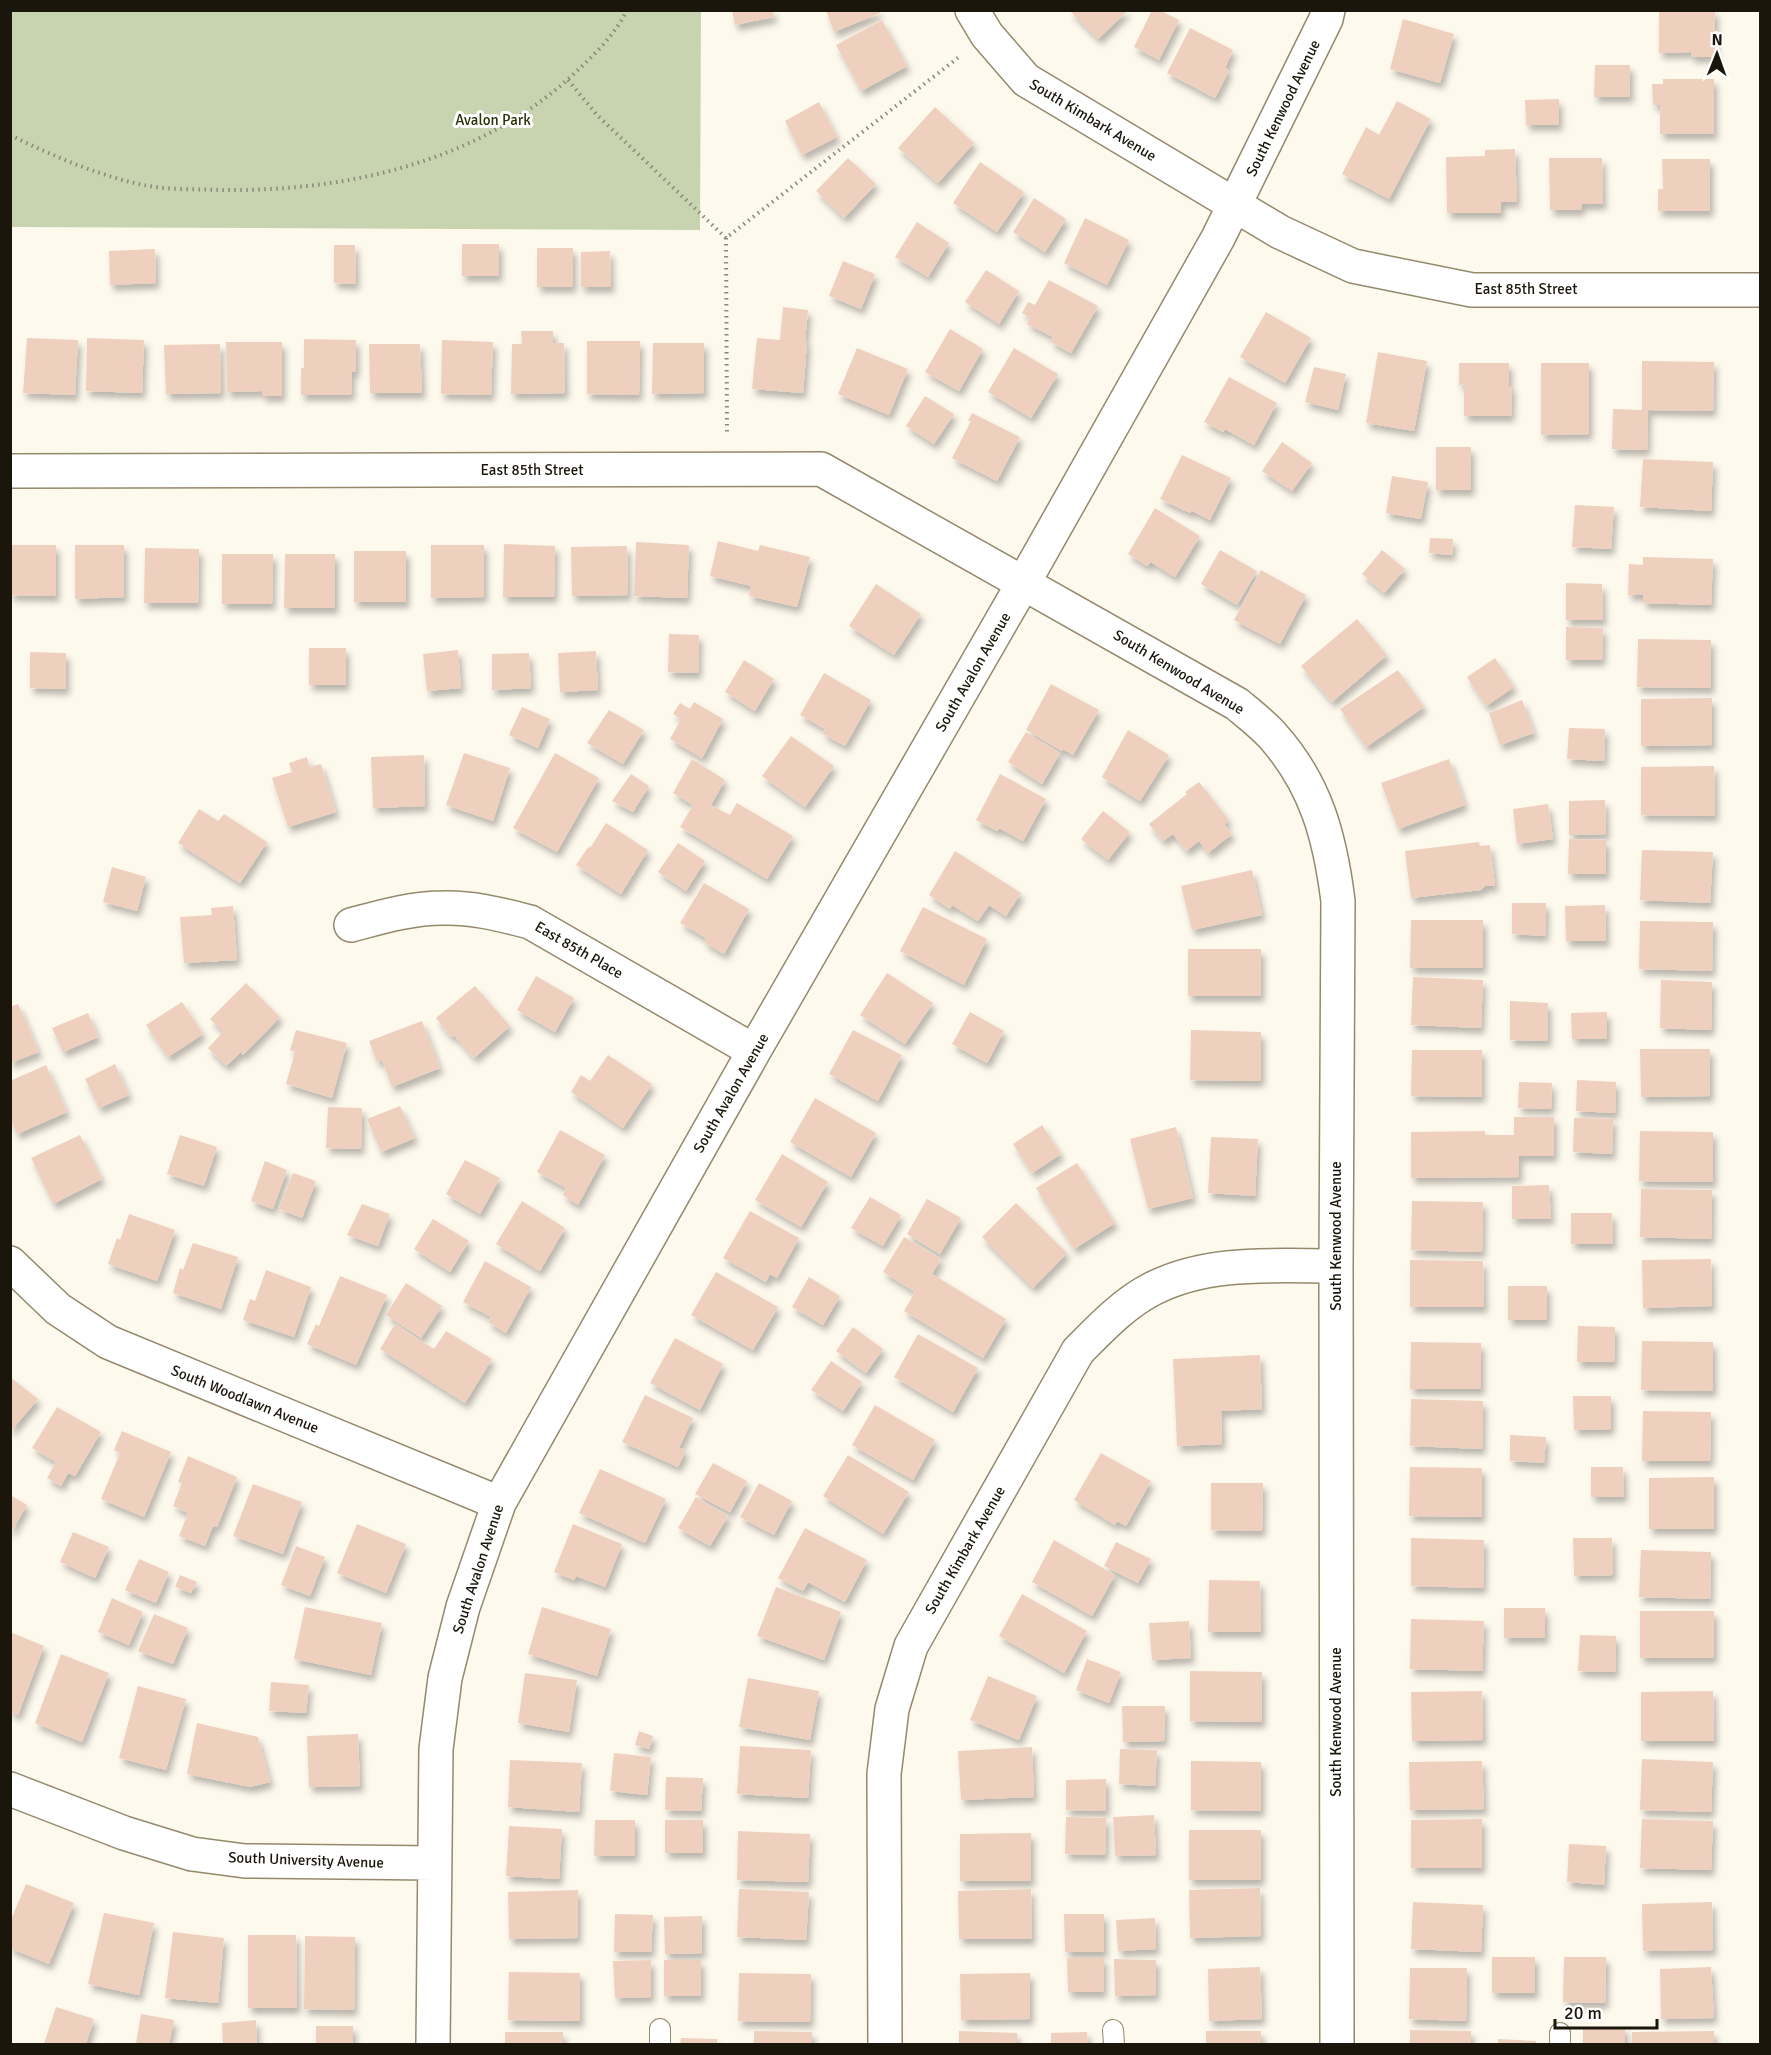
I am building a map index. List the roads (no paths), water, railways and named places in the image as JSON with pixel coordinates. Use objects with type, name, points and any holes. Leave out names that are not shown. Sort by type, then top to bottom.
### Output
[{"type":"street","name":"South Kimbark Avenue","points":[[972,10],[987,35],[1026,80],[1236,205]]},
{"type":"street","name":"South Kenwood Avenue","points":[[1236,205],[1326,20],[1328,10]]},
{"type":"street","name":"East 85th Street","points":[[1236,205],[1280,232],[1353,266],[1472,290],[1761,290]]},
{"type":"street","name":"South Avalon Avenue","points":[[433,2044],[433,1863],[436,1749],[445,1678],[463,1607],[499,1503],[1236,205]]},
{"type":"street","name":"East 85th Street","points":[[10,471],[821,469],[1024,582]]},
{"type":"street","name":"South Kenwood Avenue","points":[[1024,582],[1237,704],[1271,734],[1299,770],[1321,816],[1333,857],[1338,901],[1335,1266],[1337,2044]]},
{"type":"street","name":"East 85th Place","points":[[351,926],[394,913],[443,908],[490,912],[530,922],[754,1051]]},
{"type":"street","name":"South Woodlawn Avenue","points":[[10,1263],[58,1309],[108,1342],[499,1503]]},
{"type":"street","name":"South Kimbark Avenue","points":[[885,2044],[884,1774],[892,1709],[910,1646],[1078,1351],[1112,1317],[1151,1290],[1192,1273],[1233,1266],[1335,1266]]},
{"type":"street","name":"South University Avenue","points":[[10,1789],[124,1833],[192,1854],[245,1861],[433,1863]]},
{"type":"park label","name":"Avalon Park","points":[[493,120]]}]
